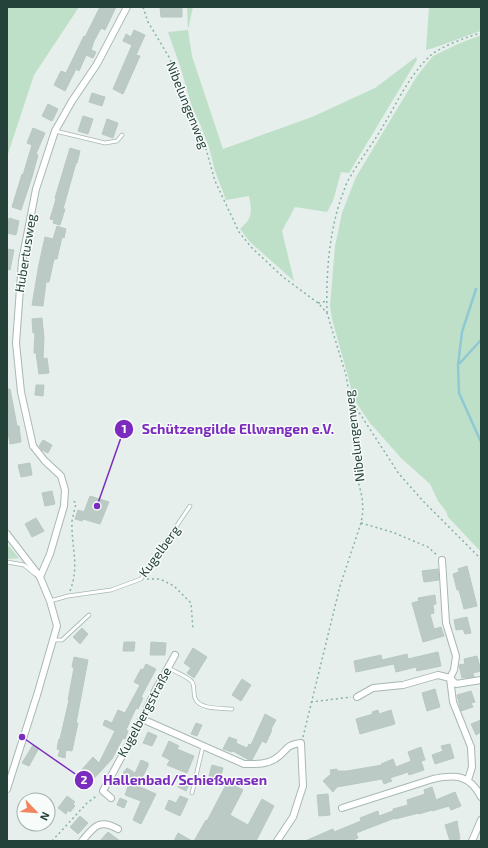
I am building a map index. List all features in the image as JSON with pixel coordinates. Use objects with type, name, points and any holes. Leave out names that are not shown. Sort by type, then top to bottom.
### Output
[{"type":"street","name":"Hubertusweg","points":[[40,577],[50,554],[64,506],[65,490],[61,476],[45,461],[33,446],[21,392],[16,343],[22,261],[36,189],[55,131],[97,64],[128,7]]},
{"type":"street","points":[[7,534],[40,577],[50,601],[56,626],[37,695],[7,789]]},
{"type":"street","points":[[442,560],[446,623],[456,656],[454,670],[450,678],[453,702],[471,747],[472,767],[468,780]]},
{"type":"street","name":"Kugelbergstraße","points":[[102,791],[142,719],[167,667],[175,655]]},
{"type":"street","points":[[357,696],[373,688],[403,685],[438,675],[450,678],[456,684],[481,680]]},
{"type":"street","points":[[142,719],[244,764],[258,764],[275,759],[291,744],[301,743],[303,786],[292,817],[277,841]]},
{"type":"street","points":[[342,808],[433,779],[456,776],[468,780],[476,788],[481,797]]},
{"type":"street","points":[[102,791],[111,798]]},
{"type":"street","points":[[472,841],[481,820]]},
{"type":"street","points":[[82,841],[94,826],[100,824],[110,824],[118,829]]},
{"type":"lane","points":[[55,131],[105,143],[117,140],[122,135]]},
{"type":"lane","name":"Kugelberg","points":[[50,601],[68,596],[111,590],[141,579],[190,506]]},
{"type":"lane","points":[[7,562],[24,565],[40,577]]},
{"type":"lane","points":[[53,640],[62,640],[89,615]]},
{"type":"lane","points":[[167,667],[190,680],[193,684],[196,701],[201,705],[232,709]]},
{"type":"lane","points":[[192,793],[203,746]]},
{"type":"path","name":"Nibelungenweg","points":[[143,7],[148,22],[169,57],[189,107],[201,131],[215,181],[239,232],[251,247],[283,276],[318,303],[327,313],[346,376],[350,399],[357,476],[362,497],[363,511],[361,523],[340,586],[301,743]]},
{"type":"path","points":[[327,313],[330,256],[333,232],[340,202],[348,179],[373,142],[406,86],[419,68],[432,54],[473,35],[481,33]]},
{"type":"path","points":[[318,303],[327,301]]},
{"type":"path","points":[[350,399],[398,474],[481,559]]},
{"type":"path","points":[[65,496],[76,503],[72,520],[76,566],[74,581],[68,596]]},
{"type":"path","points":[[361,523],[392,532],[428,546],[442,560]]},
{"type":"path","points":[[141,579],[160,579],[174,586],[191,603],[193,630]]},
{"type":"path","points":[[311,702],[357,696]]},
{"type":"path","points":[[52,841],[87,803],[102,791]]},
{"type":"green space","points":[[7,7],[79,7],[34,75],[7,157]]},
{"type":"green space","points":[[187,7],[193,7],[188,30]]},
{"type":"green space","points":[[429,7],[481,7],[481,31],[426,50]]},
{"type":"green space","points":[[188,30],[192,56],[223,149],[312,117],[375,88],[416,57],[417,60],[349,173],[341,172],[333,201],[327,212],[295,207],[282,231],[294,281],[250,242],[240,229],[249,218],[251,211],[249,196],[226,200],[215,171],[209,147],[192,107],[168,32]]},
{"type":"green space","points":[[481,35],[481,552],[448,517],[430,484],[401,458],[370,423],[353,398],[332,319],[330,306],[335,246],[342,213],[356,177],[417,76],[433,56]]},
{"type":"green space","points":[[7,544],[19,558],[20,558],[7,559]]},
{"type":"building","points":[[100,7],[116,7],[105,30],[101,28],[94,41],[91,50],[96,52],[93,58],[86,55],[79,71],[76,69],[65,91],[54,85],[61,71],[66,73]]},
{"type":"building","points":[[160,7],[182,7],[182,17],[161,17]]},
{"type":"building","points":[[134,30],[145,35],[136,55],[140,56],[123,94],[113,89],[132,45],[123,41],[126,34],[131,37]]},
{"type":"building","points":[[92,93],[105,97],[102,106],[89,102]]},
{"type":"building","points":[[48,104],[58,109],[52,121],[42,116]]},
{"type":"building","points":[[83,116],[93,119],[88,134],[78,131]]},
{"type":"building","points":[[107,119],[118,123],[113,138],[102,134]]},
{"type":"building","points":[[33,128],[45,133],[36,154],[38,155],[21,210],[12,207],[32,145],[27,143]]},
{"type":"building","points":[[70,148],[80,151],[63,209],[65,209],[60,225],[53,223],[54,220],[50,219]]},
{"type":"building","points":[[9,218],[19,221],[16,235],[7,233]]},
{"type":"building","points":[[57,226],[66,229],[64,238],[62,237],[57,259],[54,259],[49,282],[46,282],[43,306],[32,305],[45,237],[53,239]]},
{"type":"building","points":[[7,249],[14,250],[10,270],[7,269]]},
{"type":"building","points":[[42,318],[44,338],[43,359],[47,358],[49,373],[39,374],[36,353],[34,353],[35,333],[33,333],[32,319]]},
{"type":"building","points":[[36,385],[44,385],[43,396],[35,395]]},
{"type":"building","points":[[7,389],[10,389],[17,426],[19,426],[21,442],[10,444],[7,426]]},
{"type":"building","points":[[43,440],[52,445],[48,453],[42,450],[39,446]]},
{"type":"building","points":[[30,463],[32,475],[21,477],[18,465]]},
{"type":"building","points":[[52,491],[55,504],[45,506],[42,493]]},
{"type":"building","points":[[90,496],[109,502],[100,524],[83,519],[82,521],[75,519],[78,510],[84,512]]},
{"type":"building","points":[[36,518],[44,531],[32,537],[25,524]]},
{"type":"building","points":[[467,566],[477,606],[464,609],[453,574],[459,572],[458,569]]},
{"type":"building","points":[[438,569],[439,580],[424,582],[422,571]]},
{"type":"building","points":[[435,595],[436,604],[433,605],[434,613],[430,614],[434,629],[441,627],[444,636],[423,642],[412,603],[419,601],[418,598]]},
{"type":"building","points":[[467,617],[471,633],[465,634],[463,629],[456,630],[454,620]]},
{"type":"building","points":[[82,628],[88,634],[80,644],[73,637]]},
{"type":"building","points":[[124,642],[135,642],[134,651],[123,651]]},
{"type":"building","points":[[151,642],[166,643],[165,655],[150,655]]},
{"type":"building","points":[[193,648],[207,657],[194,678],[187,673],[191,668],[184,663]]},
{"type":"building","points":[[438,652],[441,666],[417,671],[416,667],[396,672],[394,664],[356,672],[354,661],[381,655],[382,660],[407,654],[408,659]]},
{"type":"building","points":[[477,656],[481,671],[473,673],[474,677],[462,678],[459,665],[465,664],[464,659]]},
{"type":"building","points":[[74,657],[88,660],[72,751],[66,750],[65,758],[58,756],[60,750],[57,749],[69,700],[74,668],[72,667]]},
{"type":"building","points":[[146,664],[156,669],[141,697],[143,698],[138,709],[136,708],[126,730],[128,731],[125,739],[123,738],[112,759],[88,785],[77,775],[93,757],[99,763],[115,731],[103,725],[105,720],[112,723],[118,710],[125,713],[140,685],[134,682],[141,669],[143,670]]},
{"type":"building","points":[[242,679],[251,685],[241,701],[232,695]]},
{"type":"building","points":[[435,689],[440,707],[427,711],[422,693]]},
{"type":"building","points":[[471,691],[475,702],[471,703],[473,707],[461,711],[457,695]]},
{"type":"building","points":[[378,710],[379,714],[391,710],[395,724],[360,734],[356,719],[373,714],[372,712]]},
{"type":"building","points":[[265,714],[276,720],[266,743],[262,741],[252,760],[249,760],[233,751],[223,749],[229,737],[237,740],[236,743],[247,748],[249,744],[251,745]]},
{"type":"building","points":[[481,720],[481,732],[476,735],[471,724]]},
{"type":"building","points":[[196,723],[202,725],[197,736],[191,734]]},
{"type":"building","points":[[148,732],[157,736],[152,746],[143,743]]},
{"type":"building","points":[[169,741],[179,746],[177,749],[194,756],[187,773],[167,765],[170,760],[162,756]]},
{"type":"building","points":[[450,744],[454,758],[435,764],[432,755],[443,751],[441,746]]},
{"type":"building","points":[[33,745],[39,748],[29,766],[22,763]]},
{"type":"building","points":[[421,747],[425,760],[421,761],[424,770],[409,775],[408,772],[390,778],[392,781],[384,784],[382,779],[337,787],[333,792],[323,781],[331,774],[330,770],[337,769],[337,771],[347,771],[382,765],[381,764],[393,759],[396,767],[411,761],[408,752]]},
{"type":"building","points":[[141,760],[148,763],[148,766],[138,786],[156,794],[141,824],[133,820],[141,801],[125,795],[131,778],[123,773],[127,768],[135,773]]},
{"type":"building","points":[[212,765],[223,768],[220,779],[209,776]]},
{"type":"building","points":[[183,778],[190,782],[186,791],[178,787]]},
{"type":"building","points":[[228,781],[243,790],[230,815],[248,825],[262,799],[274,806],[256,841],[194,841],[206,820],[207,821]]},
{"type":"building","points":[[432,787],[436,800],[455,792],[461,806],[451,810],[449,806],[419,814],[395,818],[356,833],[358,838],[350,841],[305,841],[333,829],[334,832],[361,821],[360,818],[378,811],[379,816],[393,811],[393,809],[408,805],[407,800],[425,794],[424,790]]},
{"type":"building","points":[[328,794],[330,815],[319,816],[317,795]]},
{"type":"building","points":[[67,796],[75,802],[73,804],[75,806],[70,812],[68,810],[66,814],[58,808]]},
{"type":"building","points":[[180,796],[188,799],[180,816],[165,809],[169,800],[176,803]]},
{"type":"building","points":[[120,798],[127,801],[124,808],[117,805]]},
{"type":"building","points":[[80,816],[88,823],[78,834],[70,827]]},
{"type":"building","points":[[457,821],[460,839],[450,841],[445,825]]},
{"type":"building","points":[[108,832],[120,841],[100,841]]},
{"type":"building","points":[[178,833],[192,841],[174,841]]},
{"type":"waterway","points":[[476,289],[462,332],[458,365],[459,393],[481,442]]},
{"type":"waterway","points":[[458,365],[481,340]]},
{"type":"place","name":"Schützengilde Ellwangen e.V.","points":[[97,506]]},
{"type":"place","name":"Hallenbad/Schießwasen","points":[[22,737]]}]
